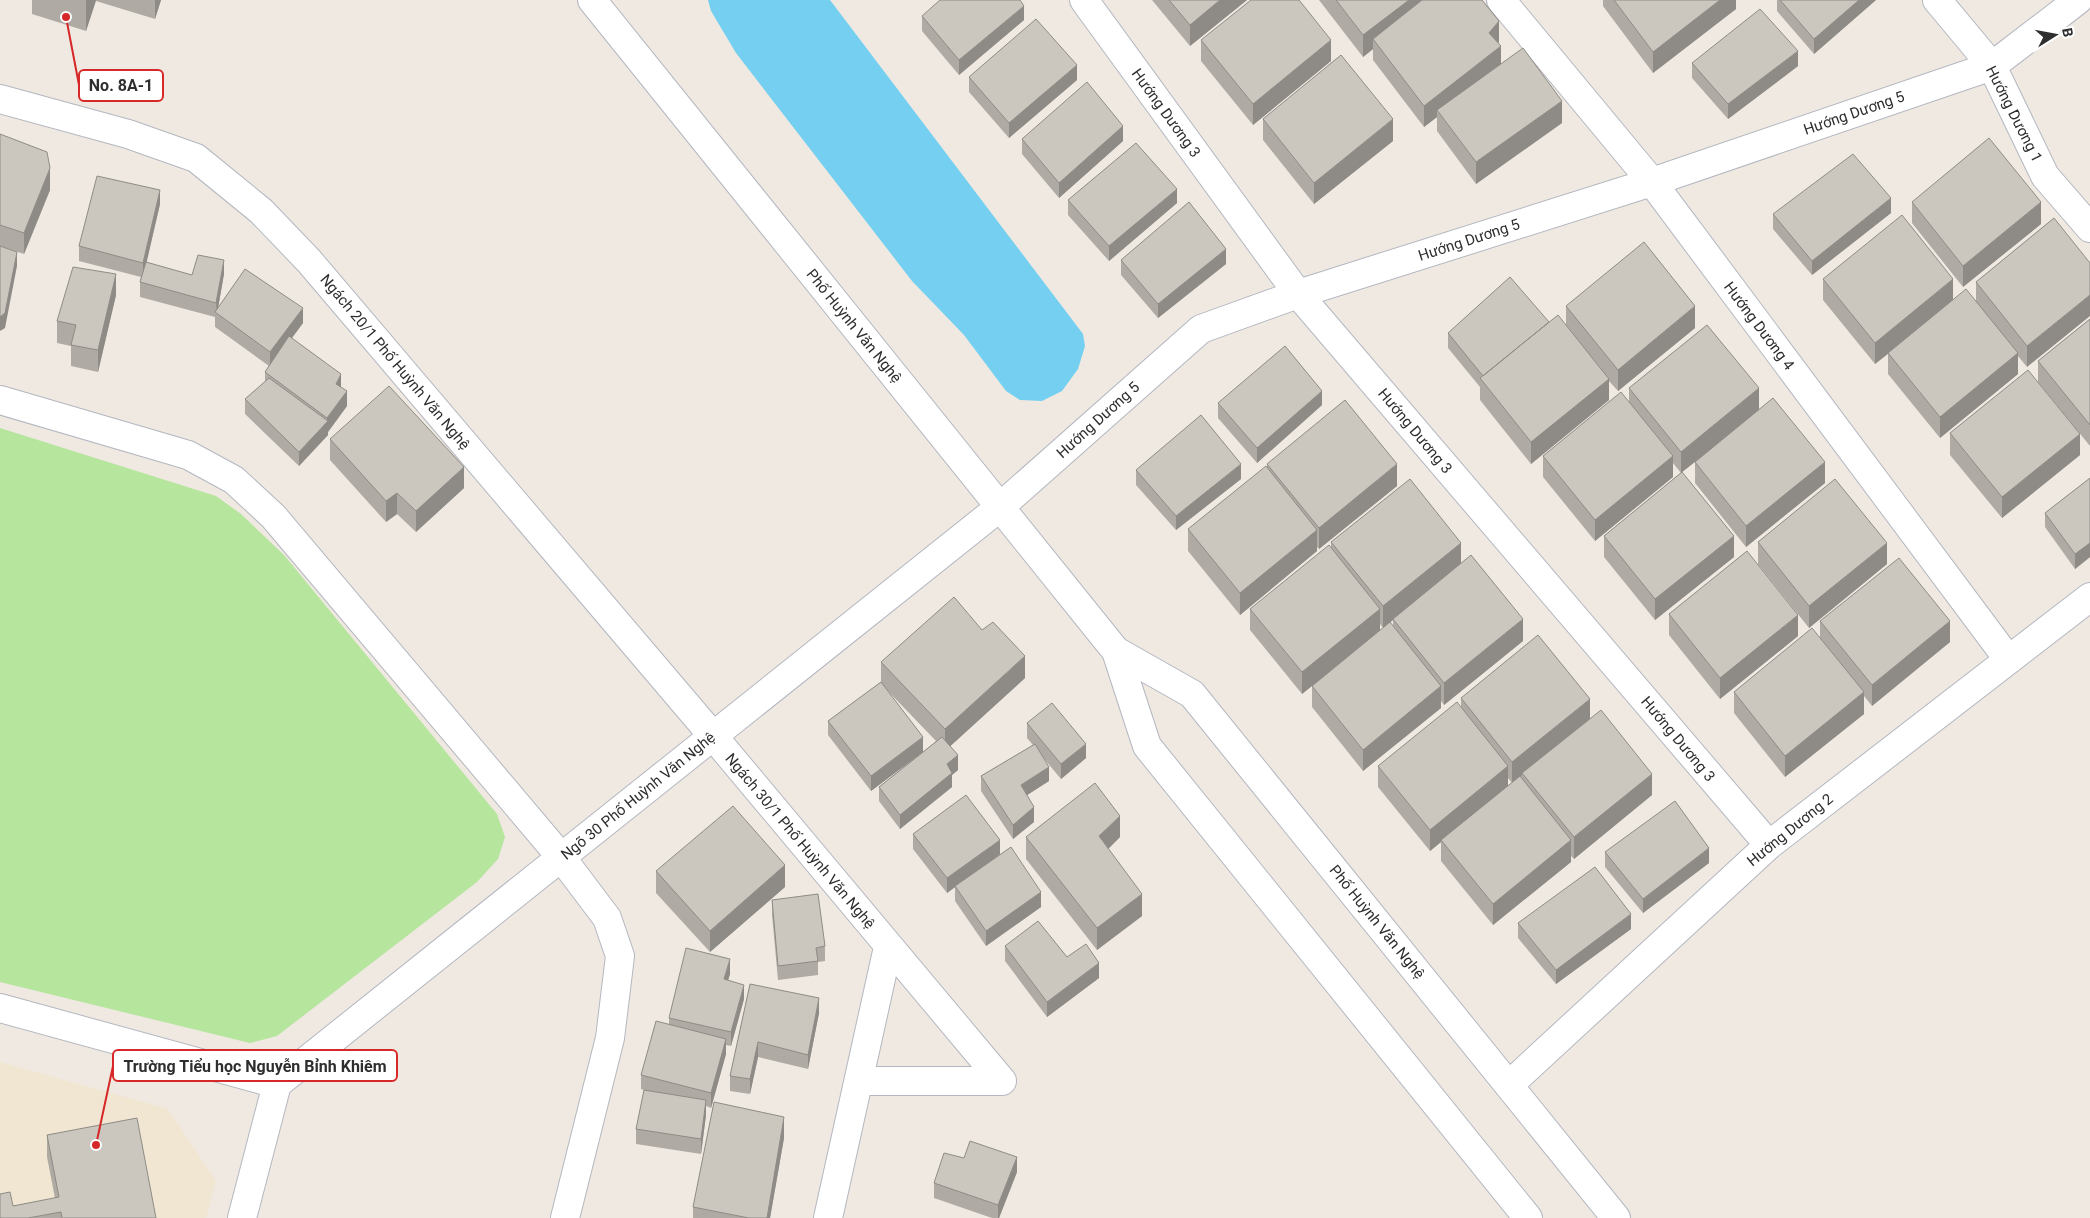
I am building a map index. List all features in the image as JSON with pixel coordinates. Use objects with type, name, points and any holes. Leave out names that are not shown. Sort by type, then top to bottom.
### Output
[{"type":"street","name":"Phố Huỳnh Văn Nghệ","points":[[592,0],[1116,651],[1147,746],[1528,1218]]},
{"type":"street","name":"Hướng Dương 3","points":[[1084,0],[1298,294],[1769,845]]},
{"type":"street","name":"Hướng Dương 4","points":[[1501,0],[1652,182],[2008,659]]},
{"type":"street","name":"Hướng Dương 1","points":[[1937,0],[1992,66],[2045,176],[2090,228]]},
{"type":"street","name":"Hướng Dương 5","points":[[1000,507],[1201,329],[1298,294],[1652,182],[1992,66],[2078,0]]},
{"type":"street","name":"Ngách 20/1 Phố Huỳnh Văn Nghệ","points":[[0,99],[128,134],[196,158],[261,212],[309,261],[713,736]]},
{"type":"street","points":[[0,400],[188,455],[234,480],[273,516],[561,857],[607,918],[620,956],[610,1038],[564,1218]]},
{"type":"street","name":"Ngõ 30 Phố Huỳnh Văn Nghệ","points":[[277,1084],[1000,507]]},
{"type":"street","name":"Hướng Dương 2","points":[[1509,1085],[1769,845],[2090,597]]},
{"type":"street","name":"Phố Huỳnh Văn Nghệ","points":[[1116,651],[1192,694],[1616,1218]]},
{"type":"street","name":"Ngách 30/1 Phố Huỳnh Văn Nghệ","points":[[713,736],[1002,1081],[859,1081]]},
{"type":"street","points":[[828,1218],[888,947]]},
{"type":"street","points":[[0,1008],[277,1084],[242,1218]]},
{"type":"shaded area","points":[[0,1062],[168,1109],[216,1181],[206,1218],[0,1218]]},
{"type":"green space","points":[[0,428],[216,496],[241,514],[284,555],[497,814],[505,837],[498,859],[477,882],[277,1036],[250,1043],[0,982]]},
{"type":"water","points":[[708,0],[830,0],[1083,334],[1085,346],[1078,369],[1062,391],[1042,401],[1020,400],[1006,391],[964,335],[912,281],[736,53],[711,11]]},
{"type":"building","points":[[940,0],[1020,0],[1024,6],[959,60],[922,16]]},
{"type":"building","points":[[1169,0],[1220,0],[1190,25]]},
{"type":"building","points":[[1251,0],[1299,0],[1331,40],[1253,104],[1201,40]]},
{"type":"building","points":[[1336,0],[1409,0],[1363,35]]},
{"type":"building","points":[[1422,0],[1482,0],[1499,21],[1489,33],[1501,46],[1424,106],[1373,39]]},
{"type":"building","points":[[1614,0],[1720,0],[1653,52]]},
{"type":"building","points":[[1780,0],[1859,0],[1814,39]]},
{"type":"building","points":[[1760,9],[1798,51],[1728,104],[1692,63]]},
{"type":"building","points":[[1036,19],[1077,65],[1009,123],[969,77]]},
{"type":"building","points":[[1523,48],[1562,101],[1476,162],[1437,110]]},
{"type":"building","points":[[1341,55],[1393,119],[1314,183],[1263,119]]},
{"type":"building","points":[[1087,82],[1123,126],[1059,183],[1022,139]]},
{"type":"building","points":[[0,134],[47,152],[50,168],[24,233],[0,225]]},
{"type":"building","points":[[1989,138],[2041,202],[1963,266],[1912,202]]},
{"type":"building","points":[[1136,143],[1177,189],[1109,246],[1068,200]]},
{"type":"building","points":[[1853,154],[1891,198],[1812,261],[1773,214]]},
{"type":"building","points":[[97,176],[160,190],[143,263],[79,246]]},
{"type":"building","points":[[1189,202],[1226,249],[1158,304],[1121,260]]},
{"type":"building","points":[[1902,215],[1953,279],[1875,343],[1823,279]]},
{"type":"building","points":[[2054,218],[2090,263],[2090,295],[2027,346],[1976,282]]},
{"type":"building","points":[[1644,242],[1695,306],[1618,370],[1566,306]]},
{"type":"building","points":[[0,246],[17,252],[5,313],[0,317]]},
{"type":"building","points":[[198,255],[224,260],[216,303],[140,282],[146,262],[192,275]]},
{"type":"building","points":[[73,267],[116,274],[98,350],[71,345],[76,325],[57,321]]},
{"type":"building","points":[[245,269],[303,308],[270,352],[215,312]]},
{"type":"building","points":[[1510,277],[1549,322],[1483,376],[1448,333]]},
{"type":"building","points":[[1966,289],[2018,353],[1940,417],[1888,353]]},
{"type":"building","points":[[1558,315],[1609,379],[1531,442],[1480,378]]},
{"type":"building","points":[[2090,319],[2090,425],[2038,361]]},
{"type":"building","points":[[1707,325],[1759,388],[1681,452],[1629,388]]},
{"type":"building","points":[[289,336],[341,374],[336,384],[347,391],[327,418],[265,372]]},
{"type":"building","points":[[1285,346],[1322,391],[1257,448],[1218,403]]},
{"type":"building","points":[[2028,370],[2080,434],[2002,497],[1950,433]]},
{"type":"building","points":[[269,378],[328,421],[299,452],[245,399]]},
{"type":"building","points":[[389,386],[464,467],[416,511],[397,493],[386,501],[330,439]]},
{"type":"building","points":[[1621,392],[1673,456],[1595,520],[1543,456]]},
{"type":"building","points":[[1773,398],[1825,462],[1746,526],[1695,462]]},
{"type":"building","points":[[1345,400],[1397,464],[1319,528],[1267,464]]},
{"type":"building","points":[[1201,415],[1241,464],[1176,516],[1136,470]]},
{"type":"building","points":[[1266,466],[1317,530],[1240,593],[1188,529]]},
{"type":"building","points":[[1682,472],[1734,536],[1655,599],[1604,536]]},
{"type":"building","points":[[2090,478],[2090,543],[2075,554],[2045,513]]},
{"type":"building","points":[[1410,479],[1461,543],[1383,606],[1331,542]]},
{"type":"building","points":[[1835,479],[1887,543],[1809,606],[1758,542]]},
{"type":"building","points":[[1329,545],[1380,609],[1302,672],[1250,609]]},
{"type":"building","points":[[1747,551],[1798,615],[1720,678],[1669,614]]},
{"type":"building","points":[[1471,555],[1523,619],[1444,683],[1393,619]]},
{"type":"building","points":[[1899,558],[1950,621],[1872,685],[1820,621]]},
{"type":"building","points":[[954,597],[982,630],[993,622],[1025,656],[945,729],[881,662]]},
{"type":"building","points":[[1390,622],[1441,686],[1363,750],[1312,686]]},
{"type":"building","points":[[1812,628],[1864,692],[1785,756],[1734,692]]},
{"type":"building","points":[[1538,635],[1590,699],[1512,762],[1461,698]]},
{"type":"building","points":[[881,682],[923,737],[871,776],[828,721]]},
{"type":"building","points":[[1457,702],[1508,766],[1430,830],[1378,766]]},
{"type":"building","points":[[1052,703],[1086,744],[1061,764],[1027,723]]},
{"type":"building","points":[[1601,710],[1652,774],[1574,837],[1522,773]]},
{"type":"building","points":[[942,737],[958,755],[947,764],[952,773],[900,815],[879,787]]},
{"type":"building","points":[[1035,744],[1049,767],[1021,785],[1034,807],[1013,825],[981,776]]},
{"type":"building","points":[[1520,776],[1571,840],[1493,904],[1441,840]]},
{"type":"building","points":[[1095,783],[1120,816],[1099,836],[1142,894],[1097,928],[1026,837]]},
{"type":"building","points":[[966,795],[1000,840],[947,878],[913,834]]},
{"type":"building","points":[[1675,801],[1709,848],[1643,899],[1605,852]]},
{"type":"building","points":[[733,806],[785,865],[710,931],[656,871]]},
{"type":"building","points":[[1011,847],[1041,892],[986,931],[955,886]]},
{"type":"building","points":[[1595,867],[1631,914],[1556,970],[1518,923]]},
{"type":"building","points":[[818,894],[825,946],[816,948],[818,961],[778,966],[772,900]]},
{"type":"building","points":[[1038,921],[1067,957],[1086,944],[1099,963],[1047,1002],[1005,946]]},
{"type":"building","points":[[686,948],[730,959],[724,979],[744,985],[731,1032],[669,1018]]},
{"type":"building","points":[[750,984],[819,998],[808,1055],[758,1042],[750,1079],[730,1076]]},
{"type":"building","points":[[656,1021],[726,1039],[711,1093],[641,1075]]},
{"type":"building","points":[[644,1090],[706,1100],[701,1139],[636,1129]]},
{"type":"building","points":[[714,1102],[784,1117],[767,1218],[749,1218],[693,1207]]},
{"type":"building","points":[[137,1118],[156,1218],[62,1218],[61,1212],[28,1218],[0,1218],[0,1194],[10,1192],[13,1206],[59,1197],[47,1135]]},
{"type":"building","points":[[970,1141],[1017,1157],[998,1205],[934,1183],[944,1153],[964,1158]]},
{"type":"place","name":"No. 8A-1","points":[[66,17]]},
{"type":"place","name":"Trường Tiểu học Nguyễn Bỉnh Khiêm","points":[[96,1145]]}]
